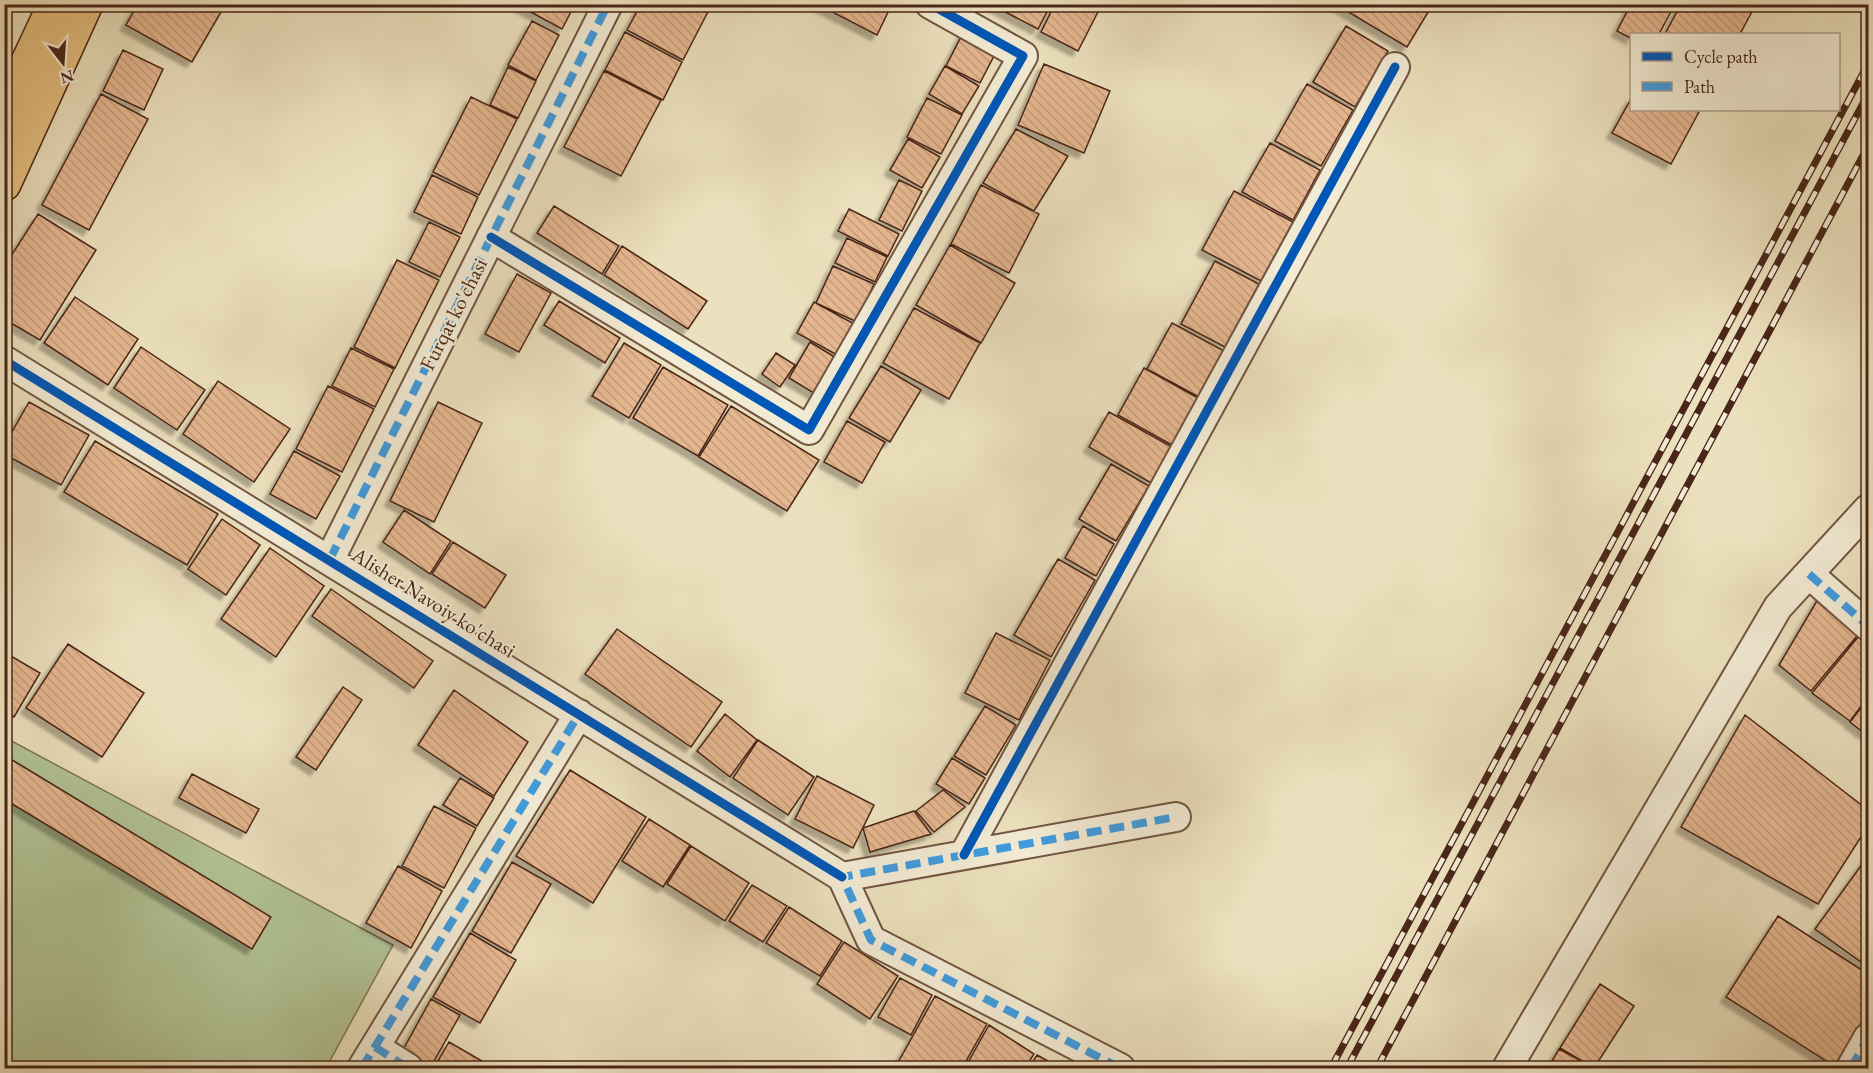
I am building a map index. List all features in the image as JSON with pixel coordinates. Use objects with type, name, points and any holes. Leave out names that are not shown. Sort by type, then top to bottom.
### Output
[{"type":"main road","points":[[4,113],[55,4]]},
{"type":"main road","points":[[4,184],[86,4]]},
{"type":"street","name":"Furqat ko'chasi","points":[[330,559],[608,4]]},
{"type":"street","points":[[491,237],[809,430],[1023,56],[930,4]]},
{"type":"street","points":[[964,855],[1395,67]]},
{"type":"street","name":"Alisher Navoiy ko'chasi","points":[[4,360],[843,877]]},
{"type":"street","points":[[1507,1068],[1778,607],[1869,509]]},
{"type":"street","points":[[1809,574],[1869,626]]},
{"type":"street","points":[[408,1068],[369,1058],[579,714]]},
{"type":"street","points":[[1120,1068],[871,940],[843,877],[1176,817]]},
{"type":"street","points":[[1851,1068],[1869,1038]]},
{"type":"green space","points":[[4,737],[393,945],[326,1068],[5,1068]]},
{"type":"building","points":[[138,4],[225,5],[192,62],[126,25]]},
{"type":"building","points":[[516,4],[575,4],[562,29]]},
{"type":"building","points":[[641,4],[712,4],[683,60],[627,30]]},
{"type":"building","points":[[817,4],[892,4],[877,35]]},
{"type":"building","points":[[990,4],[1051,4],[1038,29]]},
{"type":"building","points":[[1055,4],[1102,4],[1078,51],[1041,32]]},
{"type":"building","points":[[1335,4],[1433,4],[1407,47]]},
{"type":"building","points":[[1631,4],[1675,4],[1660,33],[1630,33],[1630,38],[1617,31]]},
{"type":"building","points":[[1681,4],[1756,4],[1741,33],[1666,33]]},
{"type":"building","points":[[532,21],[559,35],[536,80],[508,65]]},
{"type":"building","points":[[1346,26],[1388,51],[1355,107],[1313,82]]},
{"type":"building","points":[[964,31],[998,48],[980,83],[946,66]]},
{"type":"building","points":[[625,32],[682,62],[663,100],[605,70]]},
{"type":"building","points":[[123,50],[163,69],[144,110],[103,91]]},
{"type":"building","points":[[1044,64],[1110,91],[1084,153],[1018,125]]},
{"type":"building","points":[[945,66],[979,86],[962,114],[929,94]]},
{"type":"building","points":[[508,67],[536,81],[518,118],[490,105]]},
{"type":"building","points":[[604,71],[661,100],[621,176],[564,147]]},
{"type":"building","points":[[1307,84],[1353,110],[1321,166],[1275,141]]},
{"type":"building","points":[[101,94],[148,119],[89,230],[42,205]]},
{"type":"building","points":[[471,97],[517,119],[479,195],[433,172]]},
{"type":"building","points":[[927,98],[962,115],[941,154],[907,137]]},
{"type":"building","points":[[1630,101],[1630,111],[1699,111],[1671,164],[1612,133]]},
{"type":"building","points":[[1016,129],[1068,156],[1034,211],[983,183]]},
{"type":"building","points":[[908,139],[940,157],[922,188],[890,170]]},
{"type":"building","points":[[1270,143],[1320,170],[1293,220],[1242,192]]},
{"type":"building","points":[[432,175],[478,197],[461,234],[414,212]]},
{"type":"building","points":[[899,180],[922,191],[902,231],[879,220]]},
{"type":"building","points":[[981,185],[1039,214],[1009,273],[951,244]]},
{"type":"building","points":[[1234,191],[1293,222],[1261,281],[1202,250]]},
{"type":"building","points":[[554,206],[619,246],[602,274],[537,233]]},
{"type":"building","points":[[849,209],[899,234],[888,256],[838,231]]},
{"type":"building","points":[[38,214],[96,250],[40,340],[4,319],[4,267]]},
{"type":"building","points":[[429,222],[460,237],[440,277],[409,262]]},
{"type":"building","points":[[847,238],[887,257],[875,282],[835,263]]},
{"type":"building","points":[[950,245],[1015,283],[981,343],[916,305]]},
{"type":"building","points":[[622,246],[707,301],[688,329],[604,275]]},
{"type":"building","points":[[397,260],[439,280],[395,368],[354,347]]},
{"type":"building","points":[[1215,261],[1259,284],[1225,347],[1181,324]]},
{"type":"building","points":[[833,266],[874,284],[857,322],[816,303]]},
{"type":"building","points":[[517,274],[551,293],[519,352],[485,334]]},
{"type":"building","points":[[75,297],[138,339],[108,385],[44,343]]},
{"type":"building","points":[[559,301],[620,338],[605,363],[544,325]]},
{"type":"building","points":[[814,302],[856,325],[839,356],[797,333]]},
{"type":"building","points":[[914,308],[980,343],[949,399],[883,363]]},
{"type":"building","points":[[1172,323],[1224,351],[1199,397],[1147,369]]},
{"type":"building","points":[[810,342],[838,359],[817,395],[789,378]]},
{"type":"building","points":[[624,343],[661,365],[629,418],[592,396]]},
{"type":"building","points":[[141,347],[205,390],[177,430],[114,388]]},
{"type":"building","points":[[351,348],[394,369],[375,407],[332,386]]},
{"type":"building","points":[[776,353],[795,365],[780,387],[762,374]]},
{"type":"building","points":[[881,366],[921,390],[890,442],[849,418]]},
{"type":"building","points":[[663,367],[728,405],[698,456],[633,418]]},
{"type":"building","points":[[1144,368],[1198,398],[1172,445],[1118,415]]},
{"type":"building","points":[[218,381],[290,429],[254,482],[183,434]]},
{"type":"building","points":[[328,386],[374,409],[342,472],[296,449]]},
{"type":"building","points":[[29,402],[89,435],[61,485],[4,454],[4,446]]},
{"type":"building","points":[[438,402],[482,423],[434,522],[390,501]]},
{"type":"building","points":[[731,406],[819,460],[787,511],[699,457]]},
{"type":"building","points":[[1109,412],[1172,447],[1151,483],[1089,447]]},
{"type":"building","points":[[847,421],[885,442],[862,483],[824,462]]},
{"type":"building","points":[[95,441],[218,514],[187,565],[64,492]]},
{"type":"building","points":[[294,451],[340,476],[316,519],[270,494]]},
{"type":"building","points":[[1111,464],[1149,486],[1116,541],[1079,519]]},
{"type":"building","points":[[404,510],[451,541],[430,574],[383,542]]},
{"type":"building","points":[[222,519],[260,545],[226,595],[188,569]]},
{"type":"building","points":[[1083,526],[1114,544],[1096,576],[1065,558]]},
{"type":"building","points":[[453,542],[506,575],[485,608],[432,574]]},
{"type":"building","points":[[270,548],[324,586],[276,657],[221,619]]},
{"type":"building","points":[[1058,559],[1095,580],[1051,657],[1014,635]]},
{"type":"building","points":[[331,589],[433,661],[414,688],[312,616]]},
{"type":"building","points":[[1821,594],[1862,630],[1811,691],[1779,665]]},
{"type":"building","points":[[617,629],[722,702],[691,747],[585,674]]},
{"type":"building","points":[[1863,631],[1868,635],[1868,697],[1850,721],[1812,693]]},
{"type":"building","points":[[996,633],[1050,660],[1019,720],[965,693]]},
{"type":"building","points":[[68,644],[144,693],[102,757],[26,708]]},
{"type":"building","points":[[4,652],[40,673],[14,717],[4,711]]},
{"type":"building","points":[[343,687],[362,700],[316,770],[296,757]]},
{"type":"building","points":[[454,690],[528,742],[494,796],[418,745]]},
{"type":"building","points":[[1868,699],[1868,736],[1850,722]]},
{"type":"building","points":[[985,706],[1016,725],[986,775],[954,756]]},
{"type":"building","points":[[725,714],[757,740],[730,777],[697,751]]},
{"type":"building","points":[[1745,715],[1868,810],[1868,826],[1818,904],[1681,827]]},
{"type":"building","points":[[758,740],[814,777],[788,815],[733,778]]},
{"type":"building","points":[[4,755],[271,917],[252,949],[4,799]]},
{"type":"building","points":[[952,758],[985,778],[969,804],[936,784]]},
{"type":"building","points":[[570,770],[646,817],[593,903],[516,856]]},
{"type":"building","points":[[192,774],[259,809],[246,833],[179,798]]},
{"type":"building","points":[[817,776],[874,805],[853,848],[795,819]]},
{"type":"building","points":[[460,778],[494,798],[477,826],[443,805]]},
{"type":"building","points":[[943,790],[965,807],[934,832],[916,811]]},
{"type":"building","points":[[434,806],[476,828],[444,888],[402,866]]},
{"type":"building","points":[[914,811],[931,834],[870,852],[863,828]]},
{"type":"building","points":[[649,819],[690,845],[663,887],[622,861]]},
{"type":"building","points":[[691,846],[749,883],[725,921],[667,884]]},
{"type":"building","points":[[1868,856],[1868,967],[1815,929]]},
{"type":"building","points":[[512,862],[551,884],[511,953],[472,931]]},
{"type":"building","points":[[398,866],[442,891],[411,948],[366,923]]},
{"type":"building","points":[[752,885],[787,906],[763,942],[729,921]]},
{"type":"building","points":[[789,907],[842,941],[820,976],[766,943]]},
{"type":"building","points":[[1778,916],[1868,974],[1868,1013],[1834,1066],[1726,997]]},
{"type":"building","points":[[470,933],[516,960],[480,1023],[433,997]]},
{"type":"building","points":[[844,942],[898,976],[870,1019],[817,984]]},
{"type":"building","points":[[900,978],[932,995],[911,1035],[878,1017]]},
{"type":"building","points":[[1600,984],[1634,1006],[1594,1068],[1560,1048]]},
{"type":"building","points":[[935,996],[987,1024],[962,1068],[895,1068]]},
{"type":"building","points":[[431,999],[460,1015],[430,1068],[415,1068],[398,1059]]},
{"type":"building","points":[[989,1025],[1034,1054],[1025,1068],[965,1068]]},
{"type":"building","points":[[449,1042],[494,1068],[434,1068]]},
{"type":"building","points":[[1559,1049],[1594,1068],[1548,1068]]},
{"type":"building","points":[[1037,1055],[1061,1068],[1029,1068]]},
{"type":"railway","points":[[1331,1068],[1868,64]]},
{"type":"railway","points":[[1347,1068],[1868,94]]},
{"type":"railway","points":[[1377,1068],[1868,146]]},
{"type":"marked path","points":[[330,559],[608,4]]},
{"type":"marked path","points":[[1809,574],[1868,626]]},
{"type":"marked path","points":[[362,1068],[579,714]]},
{"type":"marked path","points":[[1120,1068],[871,940],[842,877],[1176,817]]},
{"type":"marked path","points":[[1851,1068],[1868,1038]]},
{"type":"marked path","points":[[375,1047],[408,1068]]},
{"type":"cycle path","points":[[491,237],[809,430],[1023,56],[930,4]]},
{"type":"cycle path","points":[[964,855],[1395,67]]},
{"type":"cycle path","points":[[4,360],[842,877]]}]
